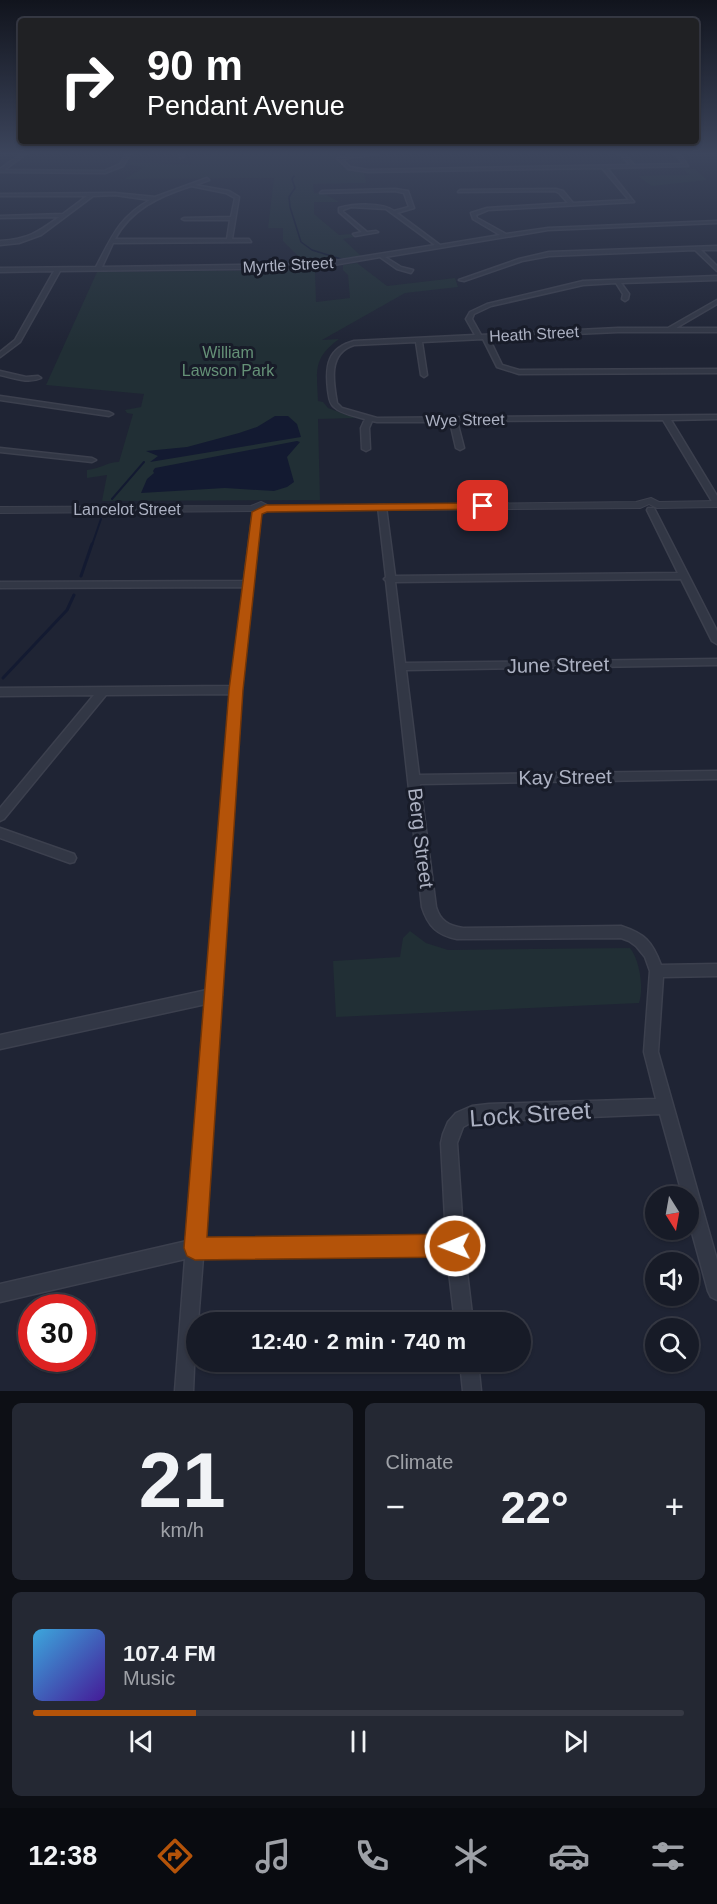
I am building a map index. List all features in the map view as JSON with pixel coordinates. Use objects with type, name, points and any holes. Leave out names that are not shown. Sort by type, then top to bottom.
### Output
[{"type":"street","points":[[0,243],[31,240],[59,219]]},
{"type":"street","points":[[98,269],[126,219]]},
{"type":"street","points":[[184,219],[188,219]]},
{"type":"street","points":[[229,240],[234,219]]},
{"type":"street","points":[[349,219],[366,233]]},
{"type":"street","points":[[403,219],[439,246]]},
{"type":"street","points":[[475,219],[504,235]]},
{"type":"street","name":"Myrtle Street","points":[[0,270],[309,267],[504,235],[578,226],[717,222]]},
{"type":"street","points":[[355,235],[376,232]]},
{"type":"street","points":[[112,242],[249,241]]},
{"type":"street","points":[[462,280],[521,260],[549,254],[717,248]]},
{"type":"street","points":[[697,249],[717,269]]},
{"type":"street","points":[[381,256],[399,268],[411,271]]},
{"type":"street","points":[[0,356],[18,341],[58,269]]},
{"type":"street","points":[[717,278],[583,283],[480,309],[472,313],[470,319],[500,366],[519,372],[717,371]]},
{"type":"street","points":[[617,281],[626,294],[625,299]]},
{"type":"street","name":"Heath Street","points":[[344,345],[482,336],[669,329],[717,302]]},
{"type":"street","points":[[669,329],[717,330]]},
{"type":"street","points":[[419,340],[424,375]]},
{"type":"street","name":"Wye Street","points":[[344,345],[332,358],[334,404],[340,410],[369,418],[453,420],[717,417]]},
{"type":"street","points":[[0,373],[26,379],[38,378]]},
{"type":"street","points":[[0,398],[109,414]]},
{"type":"street","points":[[366,449],[365,428],[369,418]]},
{"type":"street","points":[[666,418],[717,503],[654,508],[684,576],[717,641]]},
{"type":"street","points":[[453,420],[460,448]]},
{"type":"street","points":[[0,450],[92,460]]},
{"type":"street","name":"Lancelot Street","points":[[0,510],[259,510],[640,505],[654,508]]},
{"type":"street","name":"Berg Street","points":[[382,507],[429,907],[437,925],[449,932],[463,934],[621,932],[641,942],[650,953],[657,971]]},
{"type":"street","points":[[184,1391],[236,690],[259,510]]},
{"type":"street","points":[[389,579],[684,576]]},
{"type":"street","points":[[0,585],[248,584]]},
{"type":"street","name":"June Street","points":[[400,667],[717,662]]},
{"type":"street","points":[[0,692],[236,690]]},
{"type":"street","points":[[0,816],[103,691]]},
{"type":"street","name":"Kay Street","points":[[414,780],[717,775]]},
{"type":"street","points":[[0,833],[70,858]]},
{"type":"street","points":[[717,970],[657,971],[651,1052],[717,1291]]},
{"type":"street","points":[[0,1042],[215,995]]},
{"type":"street","name":"Lock Street","points":[[463,1312],[455,1246],[449,1143],[451,1130],[462,1116],[489,1112],[665,1106]]},
{"type":"street","points":[[0,1293],[195,1248],[455,1246]]},
{"type":"street","points":[[470,1372],[472,1391]]},
{"type":"green space","points":[[269,219],[320,219],[339,235],[350,234],[354,237],[343,239],[361,256],[305,263],[283,241],[283,228],[268,228]]},
{"type":"green space","name":"William Lawson Park","points":[[357,263],[387,286],[455,278],[458,287],[405,293],[322,340],[339,339],[320,359],[317,373],[318,401],[323,402],[328,408],[355,418],[318,419],[320,500],[102,501],[107,475],[87,478],[87,470],[119,462],[133,414],[125,410],[141,407],[144,394],[46,385],[97,272],[315,270],[316,302],[350,298],[348,275],[343,270],[343,265]]},
{"type":"green space","points":[[410,931],[426,943],[448,950],[630,948],[640,975],[639,1003],[336,1017],[333,961],[400,957],[403,938]]},
{"type":"water","points":[[275,416],[288,416],[297,424],[301,437],[150,462],[158,456],[146,451],[187,447],[239,433],[257,427]]},
{"type":"water","points":[[300,442],[287,457],[294,482],[287,487],[274,491],[225,488],[141,493],[155,468]]},
{"type":"waterway","points":[[294,219],[301,242],[312,250],[341,259]]},
{"type":"waterway","points":[[112,499],[144,462]]},
{"type":"waterway","points":[[92,545],[101,519]]},
{"type":"waterway","points":[[81,576],[92,544]]},
{"type":"waterway","points":[[3,678],[67,610],[74,595]]},
{"type":"route","points":[[455,1246],[195,1248],[236,690],[257,512],[263,512],[266,508],[483,506]]}]
